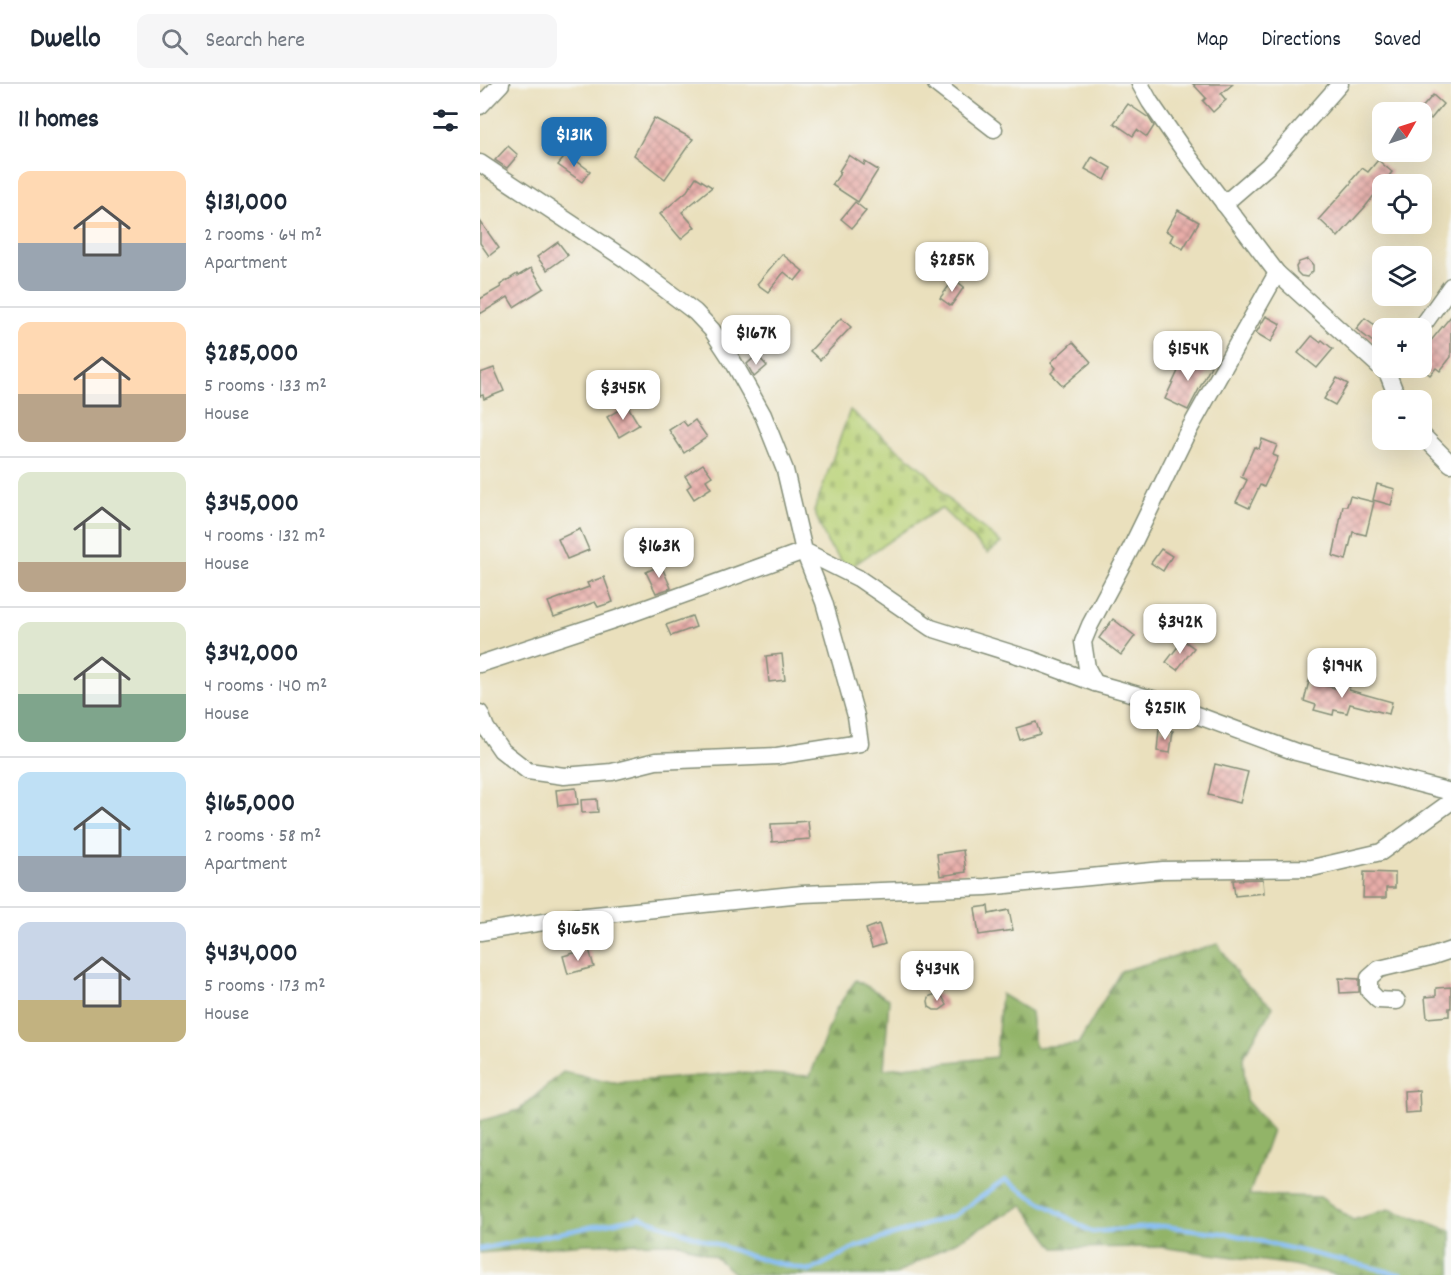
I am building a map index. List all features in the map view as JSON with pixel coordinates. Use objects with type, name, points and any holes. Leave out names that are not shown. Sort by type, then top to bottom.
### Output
[{"type":"street","points":[[480,106],[501,84]]},
{"type":"street","points":[[936,84],[994,129]]},
{"type":"street","points":[[1140,84],[1182,148],[1277,273],[1372,355]]},
{"type":"street","points":[[1224,204],[1268,166],[1340,84]]},
{"type":"street","points":[[480,163],[625,259],[695,312],[712,330],[735,365],[763,415],[785,470],[804,550],[824,602],[856,716],[860,743],[777,756],[656,761],[612,772],[564,777],[528,771],[501,750],[486,728],[480,713]]},
{"type":"street","points":[[1095,683],[1086,668],[1083,642],[1090,625],[1131,548],[1186,435],[1277,273]]},
{"type":"street","points":[[1428,318],[1451,286]]},
{"type":"street","points":[[1432,445],[1451,464]]},
{"type":"street","points":[[480,664],[620,618],[804,550],[858,578],[931,628],[1030,659],[1095,683],[1156,700],[1296,752],[1451,792]]},
{"type":"street","points":[[480,932],[576,917],[802,894],[986,887],[1163,870],[1312,868],[1381,852],[1449,803],[1451,797]]},
{"type":"street","points":[[1397,1001],[1378,1000],[1369,991],[1369,978],[1379,969],[1451,950]]},
{"type":"green space","points":[[850,410],[927,473],[952,503],[1001,543],[988,553],[941,508],[848,569],[828,544],[814,511]]},
{"type":"green space","points":[[1218,944],[1240,979],[1273,1007],[1243,1057],[1246,1100],[1272,1130],[1249,1195],[1320,1197],[1353,1220],[1389,1209],[1450,1230],[1451,1275],[1337,1275],[1293,1265],[1160,1247],[1055,1248],[1023,1205],[894,1275],[736,1275],[715,1257],[680,1243],[585,1244],[480,1253],[480,1121],[519,1110],[563,1072],[612,1083],[736,1073],[810,1076],[836,1009],[856,980],[889,999],[884,1069],[996,1057],[1001,994],[1031,1012],[1035,1047],[1078,1044],[1121,971]]},
{"type":"building","points":[[1193,84],[1233,84],[1221,94],[1226,100],[1213,112],[1203,101],[1206,98]]},
{"type":"building","points":[[1433,95],[1443,104],[1432,118],[1432,102],[1427,102]]},
{"type":"building","points":[[1128,104],[1149,118],[1154,126],[1147,137],[1137,130],[1133,136],[1114,123]]},
{"type":"building","points":[[654,118],[693,139],[665,179],[634,155]]},
{"type":"building","points":[[508,146],[518,155],[507,168],[495,160]]},
{"type":"building","points":[[567,154],[590,171],[582,182],[558,165]]},
{"type":"building","points":[[849,155],[864,165],[865,162],[878,170],[858,202],[832,185]]},
{"type":"building","points":[[1092,157],[1111,168],[1105,180],[1085,169]]},
{"type":"building","points":[[1376,162],[1380,162],[1392,172],[1390,174],[1372,174],[1372,198],[1338,237],[1319,219],[1362,168],[1368,172]]},
{"type":"building","points":[[696,177],[712,187],[682,212],[695,227],[681,239],[660,214],[687,191]]},
{"type":"building","points":[[855,202],[866,211],[852,228],[841,219]]},
{"type":"building","points":[[1178,210],[1199,222],[1183,249],[1170,241],[1173,235],[1166,231]]},
{"type":"building","points":[[480,221],[499,248],[489,256],[480,243]]},
{"type":"building","points":[[558,242],[568,255],[547,270],[537,257]]},
{"type":"building","points":[[782,254],[803,271],[795,281],[784,272],[768,292],[757,284]]},
{"type":"building","points":[[1308,259],[1313,265],[1313,271],[1307,277],[1301,276],[1296,267],[1299,262]]},
{"type":"building","points":[[531,268],[544,288],[514,307],[508,297],[480,314],[480,299],[501,287],[500,285],[517,274],[518,276]]},
{"type":"building","points":[[954,279],[964,287],[951,306],[940,298]]},
{"type":"building","points":[[1266,316],[1281,324],[1271,342],[1256,333]]},
{"type":"building","points":[[1451,316],[1451,357],[1440,371],[1436,368],[1432,373],[1432,340]]},
{"type":"building","points":[[841,318],[851,327],[820,360],[810,351]]},
{"type":"building","points":[[1365,318],[1372,323],[1372,341],[1356,329]]},
{"type":"building","points":[[1312,336],[1320,342],[1322,340],[1333,349],[1317,368],[1298,353]]},
{"type":"building","points":[[1073,342],[1091,362],[1063,386],[1051,373],[1056,368],[1051,362]]},
{"type":"building","points":[[1186,354],[1211,366],[1188,410],[1165,399]]},
{"type":"building","points":[[757,355],[767,366],[754,377],[747,364]]},
{"type":"building","points":[[494,368],[504,391],[484,399],[483,395],[480,396],[480,373]]},
{"type":"building","points":[[1337,378],[1348,384],[1335,405],[1324,399]]},
{"type":"building","points":[[627,405],[639,425],[619,437],[607,417]]},
{"type":"building","points":[[695,420],[707,437],[684,453],[669,430],[683,421],[687,426]]},
{"type":"building","points":[[1262,439],[1277,445],[1273,455],[1278,457],[1264,487],[1260,485],[1249,508],[1236,502],[1247,480],[1241,477],[1254,447],[1259,449]]},
{"type":"building","points":[[703,464],[712,476],[706,480],[711,488],[694,499],[687,488],[691,485],[685,476]]},
{"type":"building","points":[[1377,484],[1395,489],[1391,505],[1373,500]]},
{"type":"building","points":[[1350,496],[1374,502],[1366,535],[1353,532],[1346,560],[1333,556],[1343,506],[1347,506]]},
{"type":"building","points":[[580,529],[589,550],[567,559],[558,539]]},
{"type":"building","points":[[1161,549],[1172,556],[1163,571],[1151,563]]},
{"type":"building","points":[[661,565],[671,588],[656,593],[646,572]]},
{"type":"building","points":[[604,577],[613,602],[598,607],[595,602],[554,617],[548,602],[589,587],[587,583]]},
{"type":"building","points":[[692,616],[696,627],[671,636],[666,625]]},
{"type":"building","points":[[1113,619],[1135,636],[1121,655],[1099,638]]},
{"type":"building","points":[[1183,640],[1194,648],[1177,670],[1166,662]]},
{"type":"building","points":[[782,654],[785,680],[769,682],[766,656]]},
{"type":"building","points":[[1309,681],[1335,688],[1337,682],[1350,685],[1349,690],[1392,702],[1389,714],[1350,704],[1347,713],[1334,710],[1333,715],[1314,710],[1316,705],[1304,701]]},
{"type":"building","points":[[1036,722],[1040,734],[1020,740],[1016,728]]},
{"type":"building","points":[[1159,729],[1173,731],[1170,753],[1157,751]]},
{"type":"building","points":[[1215,764],[1248,772],[1240,803],[1208,795]]},
{"type":"building","points":[[576,788],[578,804],[558,806],[556,790]]},
{"type":"building","points":[[597,799],[598,812],[582,813],[581,800]]},
{"type":"building","points":[[808,821],[810,839],[772,842],[771,824]]},
{"type":"building","points":[[963,850],[966,872],[940,876],[937,854]]},
{"type":"building","points":[[1364,872],[1395,873],[1395,888],[1386,888],[1386,898],[1363,898]]},
{"type":"building","points":[[1263,879],[1264,893],[1235,896],[1233,880]]},
{"type":"building","points":[[988,906],[989,914],[1009,910],[1013,930],[979,935],[975,908]]},
{"type":"building","points":[[879,924],[885,944],[872,948],[866,929]]},
{"type":"building","points":[[589,949],[594,967],[568,974],[563,956]]},
{"type":"building","points":[[1339,978],[1359,979],[1359,992],[1340,993]]},
{"type":"building","points":[[1451,987],[1449,1016],[1427,1018],[1425,997],[1436,996],[1436,988]]},
{"type":"building","points":[[937,994],[942,996],[947,1005],[940,1010],[934,1010],[929,1007],[928,1001],[930,996]]},
{"type":"building","points":[[1419,1090],[1420,1112],[1405,1113],[1404,1091]]},
{"type":"waterway","points":[[480,1249],[640,1217],[753,1257],[810,1271],[856,1247],[955,1215],[1005,1180],[1092,1232],[1162,1226],[1230,1234],[1403,1275]]}]
